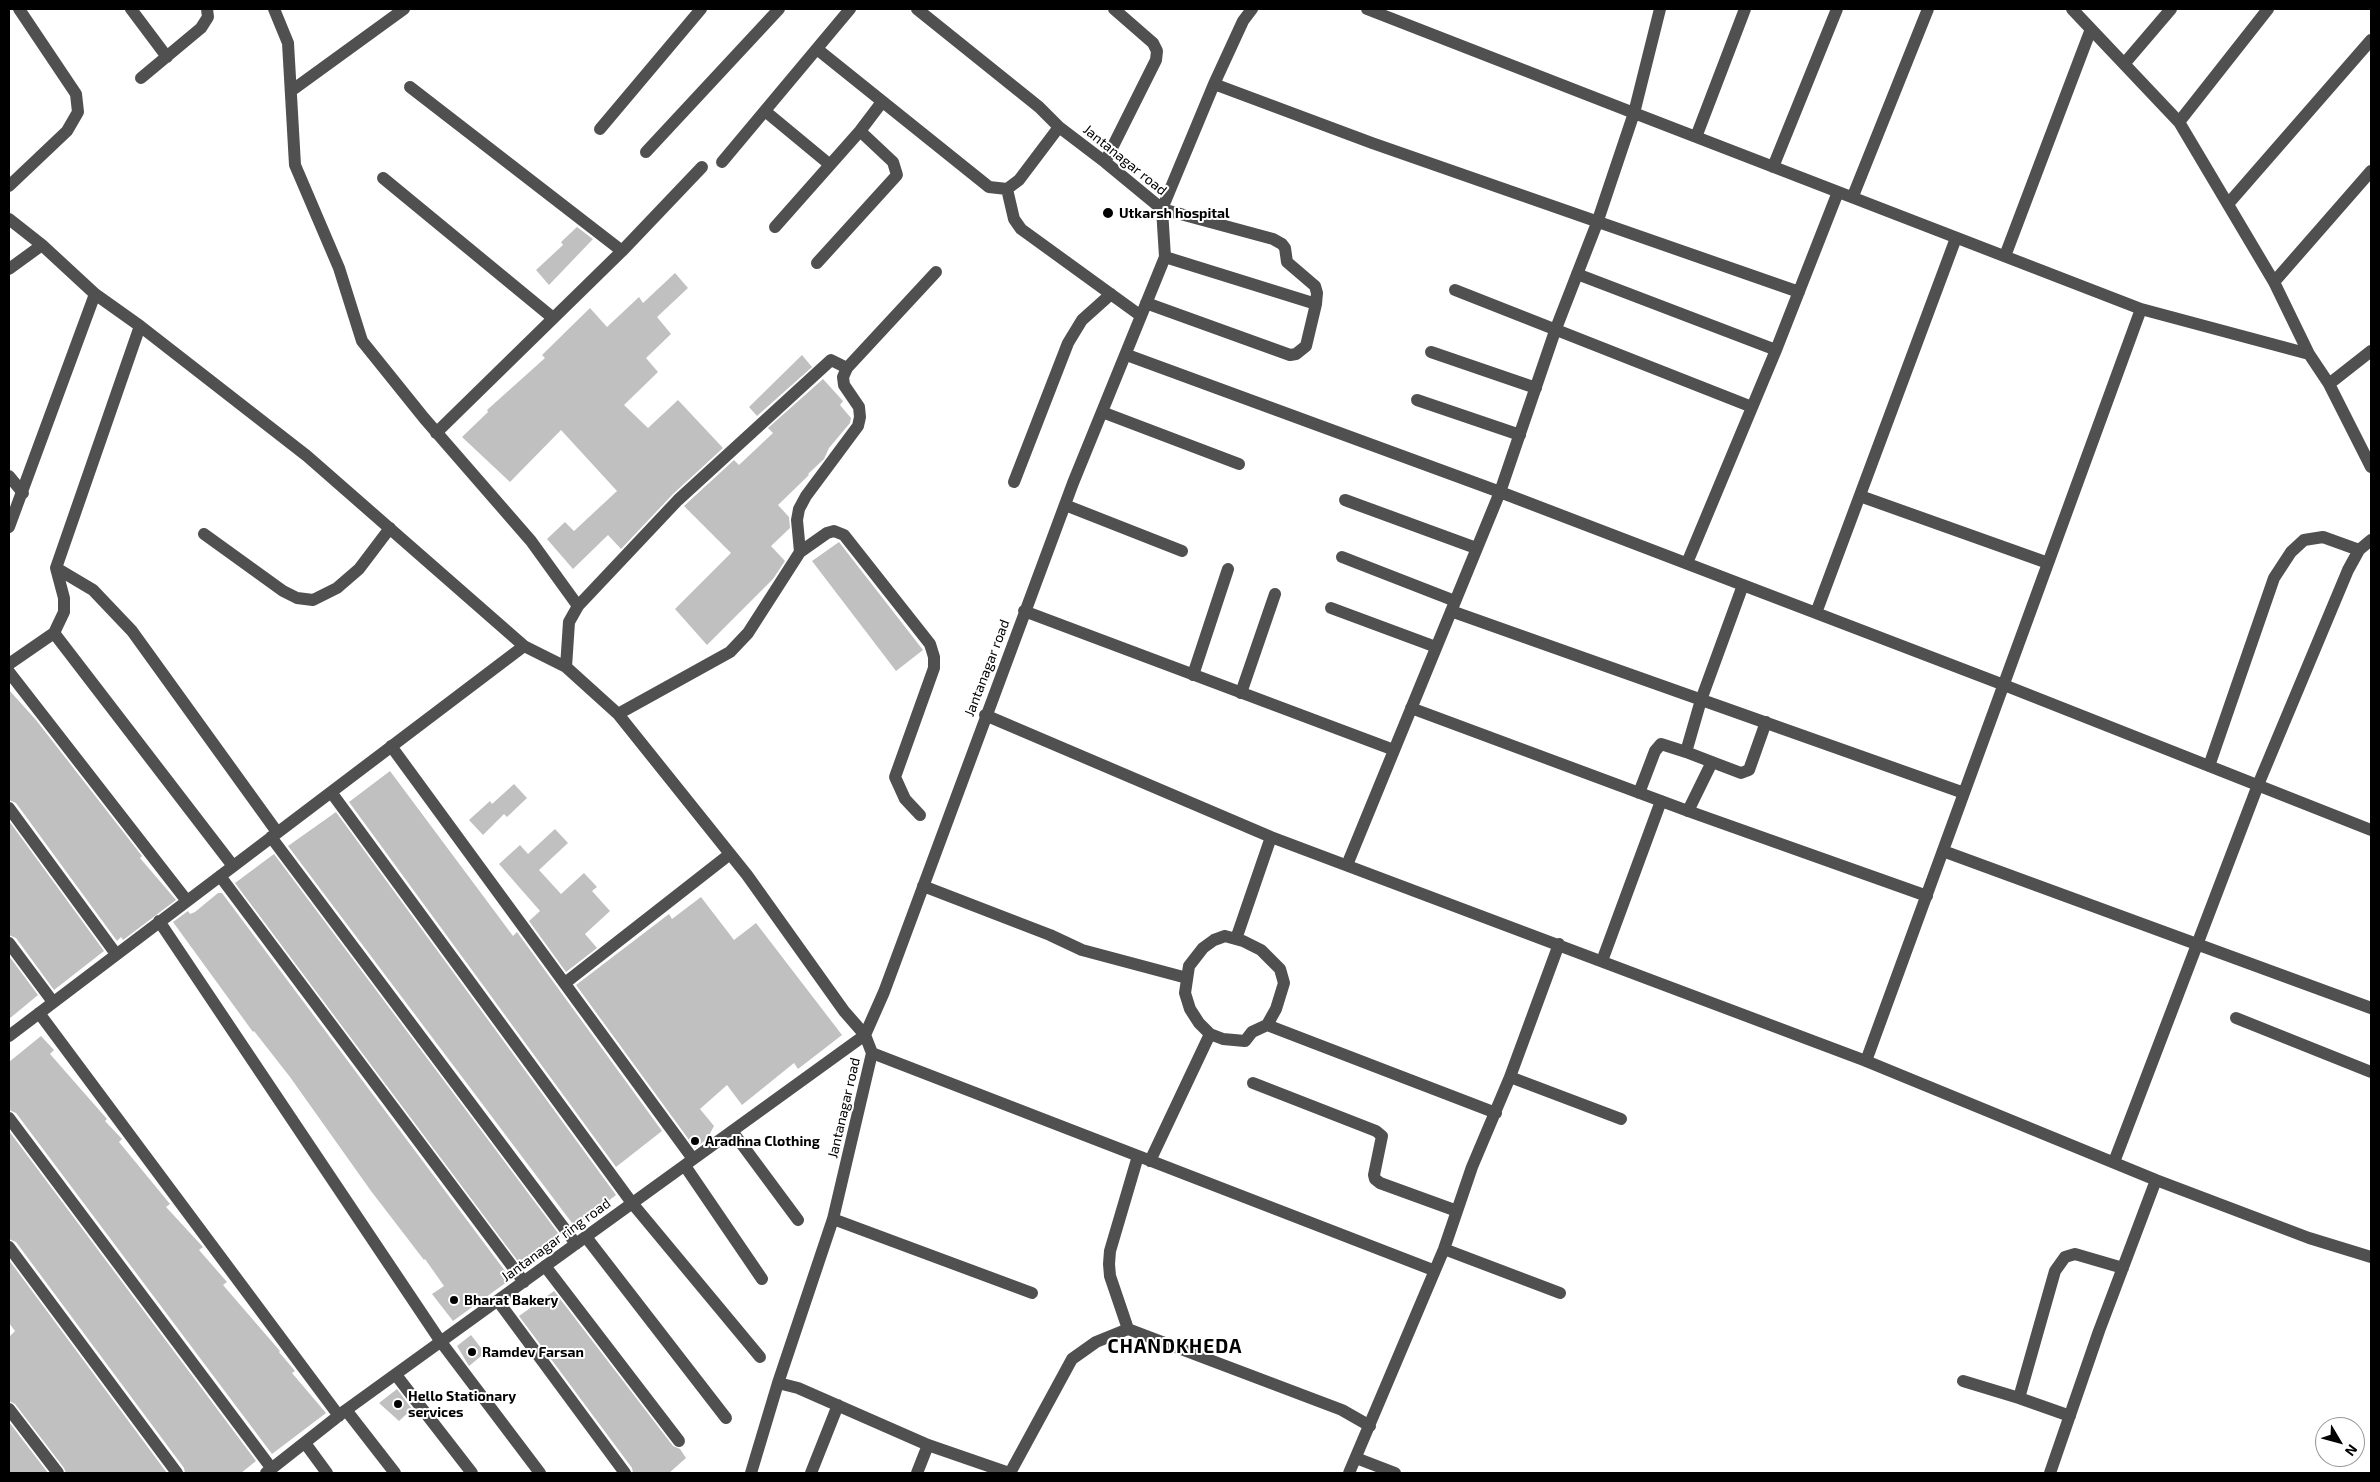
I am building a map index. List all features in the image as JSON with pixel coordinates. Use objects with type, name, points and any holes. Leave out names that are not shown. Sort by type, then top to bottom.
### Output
[{"type":"street","points":[[9,186],[67,131],[78,112],[76,94],[19,9]]},
{"type":"street","points":[[131,9],[167,56]]},
{"type":"street","points":[[141,78],[207,22],[207,9]]},
{"type":"street","points":[[274,9],[288,43],[295,165],[339,268],[362,341],[436,433],[531,541],[578,606]]},
{"type":"street","points":[[291,91],[404,9]]},
{"type":"street","points":[[600,129],[701,9]]},
{"type":"street","points":[[646,152],[779,9]]},
{"type":"street","points":[[722,162],[850,9]]},
{"type":"street","name":"Jantanagar road","points":[[751,1473],[778,1383],[833,1218],[872,1052],[865,1035],[923,886],[1024,610],[1165,257],[1162,209],[1059,127],[1039,107],[917,9]]},
{"type":"street","points":[[1105,162],[1156,60],[1153,43],[1114,9]]},
{"type":"street","points":[[1146,302],[1290,355],[1296,354],[1306,346],[1316,304],[1315,286],[1287,262],[1285,248],[1273,239],[1162,209],[1242,21],[1252,9]]},
{"type":"street","points":[[1367,9],[2141,309],[2309,354]]},
{"type":"street","points":[[1347,865],[1500,492],[1555,331],[1597,223],[1634,113],[1660,9]]},
{"type":"street","points":[[1696,137],[1745,9]]},
{"type":"street","points":[[1773,167],[1837,9]]},
{"type":"street","points":[[1853,196],[1928,9]]},
{"type":"street","points":[[2072,9],[2179,122],[2274,282],[2309,354],[2329,384],[2371,467]]},
{"type":"street","points":[[2124,64],[2171,9]]},
{"type":"street","points":[[2179,122],[2268,9]]},
{"type":"street","points":[[2005,256],[2091,30]]},
{"type":"street","points":[[2228,204],[2371,40]]},
{"type":"street","points":[[817,49],[972,175],[990,187],[1007,189],[1019,180],[1059,127]]},
{"type":"street","points":[[1214,84],[1372,143],[1799,292]]},
{"type":"street","points":[[410,87],[622,251]]},
{"type":"street","points":[[774,227],[860,131],[882,102]]},
{"type":"street","points":[[765,111],[829,164]]},
{"type":"street","points":[[817,263],[897,175],[893,162],[860,131]]},
{"type":"street","points":[[436,433],[622,251],[702,167]]},
{"type":"street","points":[[2274,282],[2371,171]]},
{"type":"street","points":[[383,178],[553,318]]},
{"type":"street","points":[[1007,189],[1014,219],[1022,229],[1141,316]]},
{"type":"street","points":[[1686,563],[1776,350],[1838,192]]},
{"type":"street","points":[[9,218],[42,245],[95,294],[140,326],[307,456],[524,646],[566,667],[618,714],[730,854],[844,1011],[865,1035]]},
{"type":"street","points":[[1816,613],[1956,238]]},
{"type":"street","points":[[9,269],[42,245]]},
{"type":"street","points":[[1165,257],[1316,304]]},
{"type":"street","points":[[800,552],[797,520],[799,509],[806,496],[858,426],[860,417],[859,407],[844,385],[843,377],[847,368],[936,272]]},
{"type":"street","points":[[1577,274],[1776,350]]},
{"type":"street","points":[[1455,290],[1752,408]]},
{"type":"street","points":[[9,527],[95,294]]},
{"type":"street","points":[[1014,482],[1068,343],[1082,320],[1111,294]]},
{"type":"street","points":[[1866,1062],[2141,309]]},
{"type":"street","points":[[9,664],[54,633],[64,612],[64,598],[56,568],[140,326]]},
{"type":"street","points":[[2329,384],[2371,351]]},
{"type":"street","points":[[1431,352],[1536,388]]},
{"type":"street","points":[[1126,355],[1500,492],[2004,685],[2371,830]]},
{"type":"street","points":[[566,667],[569,622],[578,606],[678,500],[831,360],[847,368]]},
{"type":"street","points":[[1418,400],[1520,435]]},
{"type":"street","points":[[1102,412],[1239,464]]},
{"type":"street","points":[[9,476],[23,493]]},
{"type":"street","points":[[1860,496],[2048,563]]},
{"type":"street","points":[[1345,500],[1476,548]]},
{"type":"street","points":[[1065,505],[1182,551]]},
{"type":"street","points":[[204,534],[283,591],[297,598],[313,600],[338,588],[359,569],[390,528]]},
{"type":"street","points":[[618,714],[730,652],[748,633],[800,552],[827,533],[834,531],[844,535],[930,644],[934,657],[934,668],[895,777],[905,799],[920,815]]},
{"type":"street","points":[[2209,766],[2274,578],[2291,552],[2304,540],[2323,537],[2359,550]]},
{"type":"street","points":[[2114,1162],[2258,785],[2348,570],[2359,550],[2371,540]]},
{"type":"street","points":[[1342,557],[1453,606],[1701,700],[1964,792]]},
{"type":"street","points":[[56,568],[93,590],[132,631],[274,835],[581,1240],[726,1418]]},
{"type":"street","points":[[1193,675],[1228,569]]},
{"type":"street","points":[[1686,752],[1701,700],[1743,585]]},
{"type":"street","points":[[1241,693],[1275,594]]},
{"type":"street","points":[[1330,608],[1436,647]]},
{"type":"street","points":[[1024,610],[1394,750]]},
{"type":"street","points":[[54,633],[233,866]]},
{"type":"street","points":[[9,1036],[524,646]]},
{"type":"street","points":[[9,672],[186,901]]},
{"type":"street","points":[[1411,708],[1688,811],[1927,896]]},
{"type":"street","points":[[985,715],[1271,837],[1559,944],[1866,1062],[2156,1180],[2309,1238],[2371,1256]]},
{"type":"street","points":[[1639,793],[1655,751],[1662,744],[1741,773],[1749,770],[1766,722]]},
{"type":"street","points":[[392,746],[565,983],[689,1162],[762,1279]]},
{"type":"street","points":[[1688,811],[1712,762]]},
{"type":"street","points":[[332,792],[632,1203],[760,1357]]},
{"type":"street","points":[[1602,961],[1661,801]]},
{"type":"street","points":[[9,808],[116,954]]},
{"type":"street","points":[[1236,939],[1271,837]]},
{"type":"street","points":[[1943,851],[2371,1008]]},
{"type":"street","points":[[565,983],[730,854]]},
{"type":"street","points":[[220,876],[524,1282]]},
{"type":"street","points":[[923,886],[1050,935],[1082,950],[1187,978]]},
{"type":"street","points":[[159,922],[441,1342],[540,1473]]},
{"type":"street","points":[[1225,936],[1236,939],[1261,950],[1280,969],[1284,983],[1276,1009],[1267,1025],[1252,1032],[1245,1041],[1223,1039],[1210,1034],[1199,1023],[1190,1009],[1186,993],[1189,966],[1203,948],[1214,940],[1225,936]]},
{"type":"street","points":[[9,943],[53,1002]]},
{"type":"street","points":[[1349,1473],[1433,1270],[1444,1249],[1472,1167],[1496,1113],[1559,944]]},
{"type":"street","points":[[39,1012],[343,1413],[395,1473]]},
{"type":"street","points":[[2236,1018],[2371,1072]]},
{"type":"street","points":[[1267,1025],[1496,1113]]},
{"type":"street","points":[[1128,1329],[1110,1276],[1110,1251],[1144,1158],[1210,1034]]},
{"type":"street","name":"Jantanagar ring road","points":[[269,1471],[343,1413],[865,1035]]},
{"type":"street","points":[[872,1052],[1433,1270]]},
{"type":"street","points":[[1510,1077],[1621,1119]]},
{"type":"street","points":[[1253,1083],[1376,1131],[1382,1136],[1374,1175],[1375,1179],[1457,1211]]},
{"type":"street","points":[[9,1118],[269,1471]]},
{"type":"street","points":[[732,1131],[798,1220]]},
{"type":"street","points":[[2050,1473],[2156,1180]]},
{"type":"street","points":[[833,1218],[1032,1293]]},
{"type":"street","points":[[9,1247],[177,1473]]},
{"type":"street","points":[[1444,1249],[1560,1293]]},
{"type":"street","points":[[2019,1398],[2055,1271],[2060,1261],[2065,1257],[2075,1254],[2123,1268]]},
{"type":"street","points":[[545,1266],[679,1441]]},
{"type":"street","points":[[498,1301],[625,1473]]},
{"type":"street","points":[[778,1383],[798,1388],[928,1445],[1009,1473],[1072,1359],[1096,1342],[1128,1329],[1342,1410],[1370,1426]]},
{"type":"street","points":[[396,1375],[472,1473]]},
{"type":"street","points":[[1963,1381],[2070,1416]]},
{"type":"street","points":[[811,1473],[838,1405]]},
{"type":"street","points":[[9,1409],[58,1473]]},
{"type":"street","points":[[305,1442],[327,1473]]},
{"type":"street","points":[[917,1473],[928,1445]]},
{"type":"street","points":[[1356,1458],[1396,1473]]},
{"type":"building","points":[[577,227],[593,239],[549,285],[536,270],[563,245],[561,242]]},
{"type":"building","points":[[675,273],[688,288],[657,317],[671,334],[646,358],[658,372],[624,405],[648,428],[678,400],[723,448],[673,494],[621,549],[608,535],[573,569],[547,539],[565,522],[574,531],[617,491],[561,430],[510,482],[462,437],[488,412],[487,410],[545,358],[542,355],[590,308],[607,327],[639,297],[643,303]]},
{"type":"building","points":[[802,355],[812,367],[757,416],[749,407]]},
{"type":"building","points":[[823,379],[843,401],[840,405],[851,418],[850,423],[829,448],[824,459],[778,505],[789,517],[790,528],[771,546],[785,561],[773,579],[707,645],[675,609],[731,553],[684,506],[734,460],[739,465],[773,433],[768,428]]},
{"type":"building","points":[[839,542],[923,650],[896,671],[812,561]]},
{"type":"building","points":[[9,690],[36,720],[142,856],[140,858],[176,900],[123,940],[121,937],[117,941],[16,803],[9,800]]},
{"type":"building","points":[[390,771],[513,936],[517,932],[662,1131],[616,1167],[349,802]]},
{"type":"building","points":[[514,784],[527,798],[507,817],[504,814],[483,835],[469,820],[490,801],[492,804]]},
{"type":"building","points":[[336,812],[616,1195],[575,1227],[288,846]]},
{"type":"building","points":[[9,821],[104,951],[54,990],[16,938],[9,935]]},
{"type":"building","points":[[555,829],[568,843],[539,870],[561,894],[584,873],[597,887],[592,891],[610,911],[585,934],[597,948],[566,972],[529,921],[540,911],[499,864],[520,845],[528,854]]},
{"type":"building","points":[[274,854],[561,1237],[523,1268],[235,883]]},
{"type":"building","points":[[218,893],[222,893],[511,1279],[453,1321],[432,1294],[444,1286],[371,1191],[290,1077],[253,1032],[173,922],[188,911],[190,914],[195,912]]},
{"type":"building","points":[[701,897],[734,940],[756,923],[842,1035],[798,1069],[794,1063],[742,1105],[727,1085],[700,1109],[714,1126],[707,1139],[695,1148],[576,985],[669,914],[672,919]]},
{"type":"building","points":[[9,956],[38,995],[9,1019]]},
{"type":"building","points":[[41,1036],[54,1050],[50,1054],[107,1119],[105,1121],[122,1139],[119,1142],[170,1204],[166,1207],[203,1247],[199,1250],[227,1282],[223,1285],[280,1351],[295,1371],[292,1373],[326,1413],[272,1454],[16,1113],[9,1110],[9,1062]]},
{"type":"building","points":[[9,1131],[256,1461],[241,1473],[185,1473],[184,1468],[16,1242],[9,1239]]},
{"type":"building","points":[[9,1260],[167,1473],[66,1473],[15,1404],[9,1401],[9,1337],[15,1331],[9,1323]]},
{"type":"building","points":[[554,1291],[673,1446],[680,1449],[686,1458],[669,1473],[633,1473],[632,1468],[519,1316]]},
{"type":"building","points":[[471,1335],[485,1353],[469,1366],[457,1346]]},
{"type":"building","name":"Hello Stationary services","points":[[397,1389],[412,1409],[399,1421],[379,1403]]},
{"type":"building","points":[[9,1422],[48,1473],[9,1473]]},
{"type":"place","name":"Utkarsh hospital","points":[[1108,213]]},
{"type":"place","name":"Aradhna Clothing","points":[[695,1141]]},
{"type":"place","name":"Bharat Bakery","points":[[454,1300]]},
{"type":"place","name":"Ramdev Farsan","points":[[472,1352]]},
{"type":"place","name":"Hello Stationary services","points":[[398,1404]]},
{"type":"district","name":"CHANDKHEDA","points":[[1175,1347]]}]
